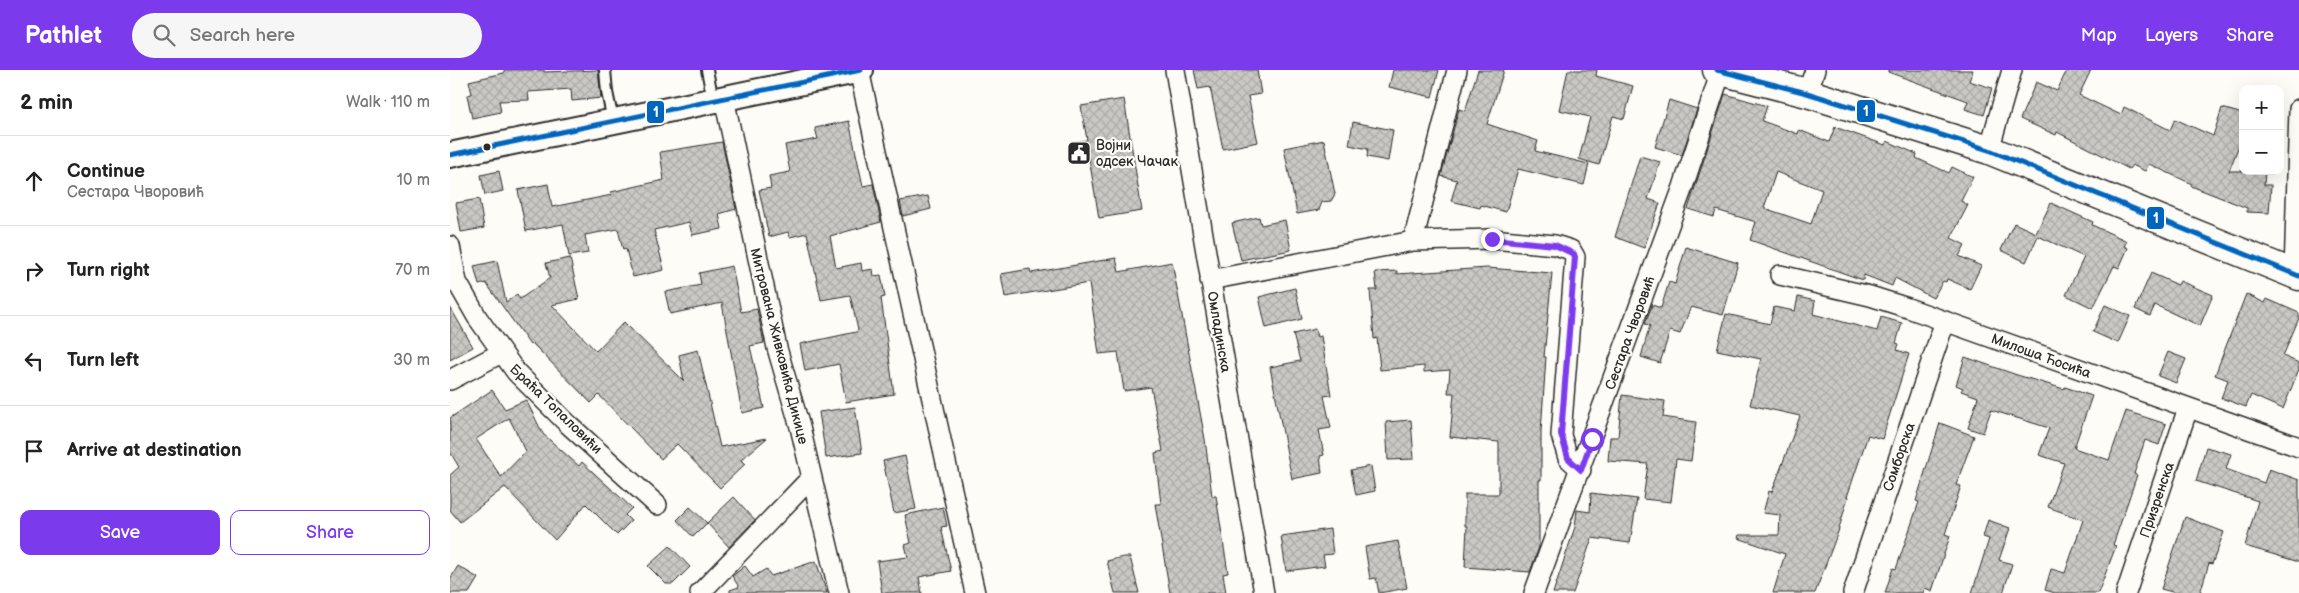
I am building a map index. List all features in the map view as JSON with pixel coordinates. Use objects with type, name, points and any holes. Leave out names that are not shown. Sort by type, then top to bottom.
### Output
[{"type":"main road","points":[[1719,70],[1811,82],[1989,150],[2297,275]]},
{"type":"street","points":[[451,152],[860,70],[975,593]]},
{"type":"street","name":"Омладинска","points":[[1175,70],[1264,593]]},
{"type":"street","points":[[1413,240],[1457,70]]},
{"type":"street","name":"Сестара Чворовић","points":[[1534,593],[1684,187],[1719,70]]},
{"type":"street","points":[[1989,150],[2012,70]]},
{"type":"street","name":"Митрована Живковића Дикице","points":[[718,99],[777,348],[800,427],[839,593]]},
{"type":"street","points":[[2297,275],[2299,109]]},
{"type":"street","points":[[1210,280],[1413,240],[1492,239],[1555,245],[1574,254],[1561,434],[1568,458],[1581,470]]},
{"type":"street","name":"Браћа Топаловићи","points":[[450,246],[457,282],[501,353],[516,372],[568,424],[657,506]]},
{"type":"street","name":"Милоша Ћосића","points":[[1780,275],[1870,296],[2299,447]]},
{"type":"street","name":"Сомборска","points":[[1853,593],[1945,321]]},
{"type":"street","points":[[450,380],[501,353]]},
{"type":"street","name":"Призренска","points":[[2126,593],[2188,408]]},
{"type":"street","points":[[700,593],[811,478]]},
{"type":"lane","points":[[605,70],[613,121]]},
{"type":"lane","points":[[707,70],[718,99]]},
{"type":"building","points":[[504,70],[544,70],[544,72],[598,70],[601,98],[572,101],[571,89],[528,92],[529,100],[499,101],[501,112],[472,118],[467,95],[472,94],[469,81],[504,73]]},
{"type":"building","points":[[1194,70],[1257,70],[1261,94],[1248,96],[1258,142],[1223,149],[1210,87],[1198,89]]},
{"type":"building","points":[[1393,70],[1439,70],[1432,97],[1389,87]]},
{"type":"building","points":[[1478,70],[1504,70],[1487,124],[1538,141],[1535,151],[1589,164],[1584,185],[1518,169],[1506,212],[1481,205],[1480,208],[1451,201],[1457,180],[1441,176],[1459,109],[1465,111]]},
{"type":"building","points":[[1568,70],[1597,70],[1596,76],[1633,86],[1624,119],[1613,116],[1599,165],[1579,159],[1590,117],[1559,110]]},
{"type":"building","points":[[1888,70],[1973,70],[1969,81],[1992,88],[1984,115],[1965,109],[1968,101],[1888,72]]},
{"type":"building","points":[[2067,70],[2091,70],[2079,95],[2121,115],[2124,107],[2170,130],[2175,119],[2213,136],[2222,108],[2239,113],[2239,145],[2229,171],[2239,171],[2239,175],[2265,175],[2264,185],[2271,185],[2269,213],[2247,212],[2247,208],[2191,186],[2192,184],[2149,164],[2145,171],[2132,165],[2129,169],[2057,132],[2056,135],[2020,119],[2036,82],[2057,91]]},
{"type":"building","points":[[1725,94],[1767,106],[1762,121],[1798,134],[1799,130],[1829,142],[1835,127],[1885,145],[1887,141],[1917,154],[1916,158],[1949,173],[1952,167],[1973,177],[1961,201],[1968,205],[1951,238],[1965,245],[1959,256],[1981,266],[1970,289],[1947,279],[1946,282],[1943,281],[1933,298],[1895,278],[1892,286],[1864,275],[1863,280],[1750,240],[1756,222],[1716,210],[1714,217],[1688,209]],"holes":[[[1776,172],[1822,190],[1811,224],[1764,208]]]},
{"type":"building","points":[[1124,99],[1142,211],[1099,218],[1089,158],[1074,161],[1071,143],[1087,140],[1081,106]]},
{"type":"building","points":[[1669,100],[1697,109],[1682,155],[1655,147]]},
{"type":"building","points":[[849,121],[863,186],[873,184],[881,222],[830,236],[836,268],[861,263],[862,271],[873,269],[874,276],[881,275],[885,297],[881,298],[894,394],[846,402],[839,364],[805,371],[800,344],[856,332],[858,330],[850,295],[821,300],[807,233],[790,237],[788,232],[769,237],[759,190],[771,188],[769,176],[790,172],[785,145],[818,139],[815,128]]},
{"type":"building","points":[[1353,122],[1393,130],[1388,161],[1367,157],[1368,149],[1349,145]]},
{"type":"building","points":[[1324,140],[1335,194],[1331,201],[1322,202],[1319,210],[1297,214],[1284,148]]},
{"type":"building","points":[[722,142],[736,209],[719,214],[722,229],[692,235],[689,222],[654,230],[664,270],[633,277],[626,249],[623,250],[618,229],[585,235],[588,253],[569,256],[563,224],[526,231],[518,190],[548,184],[552,207],[612,195],[611,192],[664,180],[660,152]]},
{"type":"building","points":[[1640,156],[1660,162],[1648,199],[1660,203],[1644,248],[1615,237]]},
{"type":"building","points":[[499,171],[503,191],[485,195],[481,175]]},
{"type":"building","points":[[928,196],[931,209],[903,216],[900,201]]},
{"type":"building","points":[[479,199],[484,228],[461,232],[456,203]]},
{"type":"building","points":[[2051,203],[2093,222],[2092,225],[2127,241],[2124,246],[2128,248],[2119,268],[2114,266],[2093,308],[2066,295],[2084,257],[2038,236],[2026,262],[2001,250],[2014,223],[2036,233]]},
{"type":"building","points":[[1259,217],[1261,225],[1285,220],[1291,250],[1241,260],[1232,223]]},
{"type":"building","points":[[1686,247],[1738,263],[1723,315],[1691,307],[1680,334],[1670,331],[1660,363],[1641,357],[1650,325],[1645,324],[1652,305],[1661,308],[1669,282],[1675,284]]},
{"type":"building","points":[[570,258],[579,299],[552,305],[596,351],[624,322],[684,381],[679,355],[698,350],[720,447],[767,438],[741,460],[745,464],[720,488],[677,444],[661,459],[599,395],[591,403],[532,343],[530,345],[486,283],[479,285],[474,266],[497,261],[506,302],[517,294],[520,299],[550,278],[546,263]]},
{"type":"building","points":[[1116,258],[1119,272],[1172,262],[1205,439],[1212,496],[1216,496],[1228,573],[1223,574],[1226,593],[1170,593],[1155,504],[1161,504],[1155,453],[1163,451],[1151,387],[1124,391],[1118,352],[1099,354],[1089,283],[1005,297],[1001,274],[1030,269],[1031,273]]},
{"type":"building","points":[[732,266],[741,312],[757,309],[764,343],[750,346],[764,408],[742,413],[722,303],[670,314],[665,292],[701,285],[699,273]]},
{"type":"building","points":[[1487,268],[1552,273],[1544,357],[1546,357],[1541,432],[1541,480],[1539,480],[1539,547],[1530,572],[1465,567],[1467,526],[1465,526],[1465,494],[1499,494],[1499,442],[1450,437],[1454,393],[1448,393],[1450,370],[1424,372],[1424,366],[1380,370],[1377,338],[1374,339],[1370,290],[1377,290],[1375,272],[1397,271],[1397,274]]},
{"type":"building","points":[[2151,273],[2178,285],[2180,281],[2213,295],[2200,326],[2155,305],[2150,316],[2135,309]]},
{"type":"building","points":[[1295,288],[1302,319],[1266,328],[1259,297]]},
{"type":"building","points":[[2246,294],[2265,303],[2267,299],[2299,313],[2299,318],[2283,356],[2299,363],[2299,369],[2283,409],[2251,395],[2246,407],[2221,398],[2228,380],[2215,375]]},
{"type":"building","points":[[1798,297],[1815,301],[1813,314],[1877,331],[1881,317],[1902,323],[1896,343],[1899,344],[1897,350],[1909,354],[1882,439],[1868,435],[1847,497],[1838,532],[1815,593],[1773,593],[1785,554],[1738,538],[1739,535],[1779,535],[1780,515],[1763,513],[1769,491],[1772,492],[1800,416],[1750,405],[1761,359],[1717,350],[1726,314],[1770,324],[1774,307],[1795,311]]},
{"type":"building","points":[[2105,305],[2130,316],[2118,343],[2093,332]]},
{"type":"building","points":[[450,307],[473,347],[450,360]]},
{"type":"building","points":[[1315,329],[1317,337],[1321,336],[1331,395],[1324,396],[1331,428],[1319,430],[1324,455],[1320,456],[1322,473],[1292,479],[1270,367],[1300,361],[1293,334]]},
{"type":"building","points":[[2168,352],[2186,359],[2176,383],[2158,376]]},
{"type":"building","points":[[1965,357],[2017,375],[2092,396],[2074,448],[2109,460],[2126,411],[2166,424],[2159,445],[2145,440],[2134,474],[2137,475],[2113,545],[2116,546],[2098,593],[2055,593],[2045,590],[2051,569],[2065,573],[2083,520],[2048,507],[2064,463],[2039,455],[2049,428],[1991,410],[1983,433],[1968,428],[1978,397],[1961,391],[1963,388],[1956,385]]},
{"type":"building","points":[[492,390],[505,409],[526,400],[543,434],[579,466],[582,462],[632,508],[625,515],[631,521],[617,535],[586,504],[555,540],[505,487],[460,522],[450,510],[450,475],[459,467],[450,452],[450,418]],"holes":[[[509,418],[526,451],[501,477],[476,439]]]},
{"type":"building","points":[[1622,395],[1665,401],[1663,417],[1696,422],[1691,461],[1676,459],[1671,502],[1643,499],[1648,464],[1608,461],[1610,437],[1618,437]]},
{"type":"building","points":[[855,407],[862,453],[826,458],[819,412]]},
{"type":"building","points":[[1411,420],[1414,459],[1388,460],[1386,422]]},
{"type":"building","points":[[1940,423],[1974,436],[1956,485],[1961,486],[1945,534],[1950,536],[1932,591],[1925,588],[1923,593],[1885,593],[1893,568],[1896,569],[1919,502],[1916,501]]},
{"type":"building","points":[[2206,447],[2231,454],[2226,469],[2264,483],[2269,469],[2299,480],[2299,562],[2245,546],[2258,501],[2196,481]]},
{"type":"building","points":[[905,456],[916,509],[894,513],[883,461]]},
{"type":"building","points":[[1371,466],[1375,491],[1356,495],[1351,470]]},
{"type":"building","points":[[1591,493],[1637,499],[1630,543],[1592,538],[1573,593],[1553,593],[1575,527],[1577,510],[1590,512]]},
{"type":"building","points":[[734,497],[755,520],[729,547],[707,523]]},
{"type":"building","points":[[690,507],[707,523],[693,537],[677,520]]},
{"type":"building","points":[[943,507],[947,526],[941,527],[951,571],[919,577],[922,593],[882,593],[877,561],[908,557],[905,545],[911,543],[905,515]]},
{"type":"building","points":[[2185,517],[2224,532],[2212,564],[2209,563],[2200,593],[2176,593],[2161,589]]},
{"type":"building","points":[[1988,520],[2010,528],[1999,560],[2012,564],[2003,593],[1972,593],[1989,539],[1983,537]]},
{"type":"building","points":[[1330,529],[1333,554],[1323,555],[1325,566],[1286,571],[1281,536]]},
{"type":"building","points":[[1398,541],[1407,588],[1379,593],[1376,578],[1370,579],[1365,547]]},
{"type":"building","points":[[670,546],[690,567],[673,584],[666,584],[648,566]]},
{"type":"building","points":[[1130,557],[1139,593],[1115,593],[1107,561]]},
{"type":"building","points":[[816,561],[827,593],[730,593],[730,590],[739,587],[732,576],[745,566],[753,577],[766,569],[771,576]]},
{"type":"building","points":[[458,566],[478,578],[469,593],[450,593],[450,579]]},
{"type":"transit line","name":"1","points":[[450,155],[861,70]]},
{"type":"transit line","name":"1","points":[[1717,70],[1807,93],[1989,150],[2299,276]]},
{"type":"place","name":"Војни одсек Чачак","points":[[1079,153]]},
{"type":"route","points":[[1492,239],[1555,245],[1571,250],[1574,254],[1561,434],[1568,458],[1581,470],[1592,439]]}]
